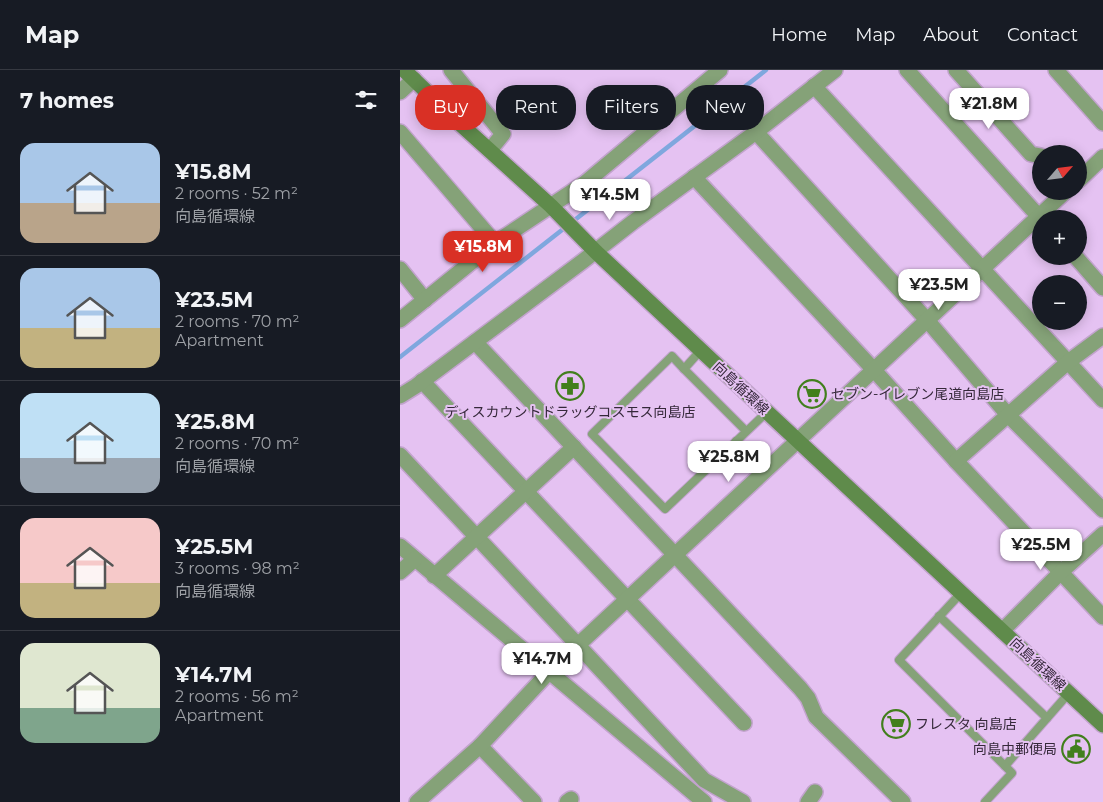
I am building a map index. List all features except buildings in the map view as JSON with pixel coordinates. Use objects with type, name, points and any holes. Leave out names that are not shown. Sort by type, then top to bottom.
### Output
[{"type":"main road","name":"向島循環線","points":[[411,74],[458,122],[553,208],[592,248],[700,350],[1103,724]]},
{"type":"street","points":[[451,70],[503,134],[490,150]]},
{"type":"street","points":[[400,320],[495,243],[553,208],[585,183],[720,70]]},
{"type":"street","points":[[400,396],[475,342],[592,248],[756,132],[835,70]]},
{"type":"street","points":[[906,70],[1033,210]]},
{"type":"street","points":[[956,70],[1032,154]]},
{"type":"street","points":[[1056,70],[1103,123]]},
{"type":"street","points":[[400,92],[411,74]]},
{"type":"street","points":[[814,86],[1103,400]]},
{"type":"street","points":[[400,132],[495,243]]},
{"type":"street","points":[[756,132],[927,320],[1008,415],[1103,510]]},
{"type":"street","points":[[1088,171],[1103,157]]},
{"type":"street","points":[[694,177],[956,461],[1103,616]]},
{"type":"street","points":[[1048,210],[1057,200]]},
{"type":"street","points":[[417,802],[480,746],[550,671],[982,269],[1032,225]]},
{"type":"street","points":[[1083,265],[1103,288]]},
{"type":"street","points":[[400,269],[426,300]]},
{"type":"street","points":[[956,461],[1068,362],[1103,336]]},
{"type":"street","points":[[475,342],[800,688],[808,698],[816,717],[904,802]]},
{"type":"street","points":[[422,381],[744,724]]},
{"type":"street","points":[[434,576],[478,538],[574,447]]},
{"type":"street","points":[[400,455],[704,780],[743,802]]},
{"type":"street","points":[[1002,631],[1061,572],[1103,534]]},
{"type":"street","points":[[400,546],[704,802]]},
{"type":"street","points":[[400,572],[415,559]]},
{"type":"street","points":[[480,746],[534,802]]},
{"type":"lane","points":[[684,368],[700,350]]},
{"type":"lane","points":[[746,431],[672,356],[592,434],[665,508],[767,412]]},
{"type":"lane","points":[[736,441],[765,471]]},
{"type":"lane","points":[[961,592],[899,660],[1012,773],[985,802]]},
{"type":"lane","points":[[939,616],[1047,718]]},
{"type":"lane","points":[[1005,766],[1069,693]]},
{"type":"waterway","points":[[400,357],[766,70]]},
{"type":"place","name":"ディスカウントドラッグコスモス向島店","points":[[570,386]]},
{"type":"place","name":"セブン-イレブン尾道向島店","points":[[812,394]]},
{"type":"place","name":"フレスタ 向島店","points":[[896,724]]},
{"type":"place","name":"向島中郵便局","points":[[1076,749]]}]
